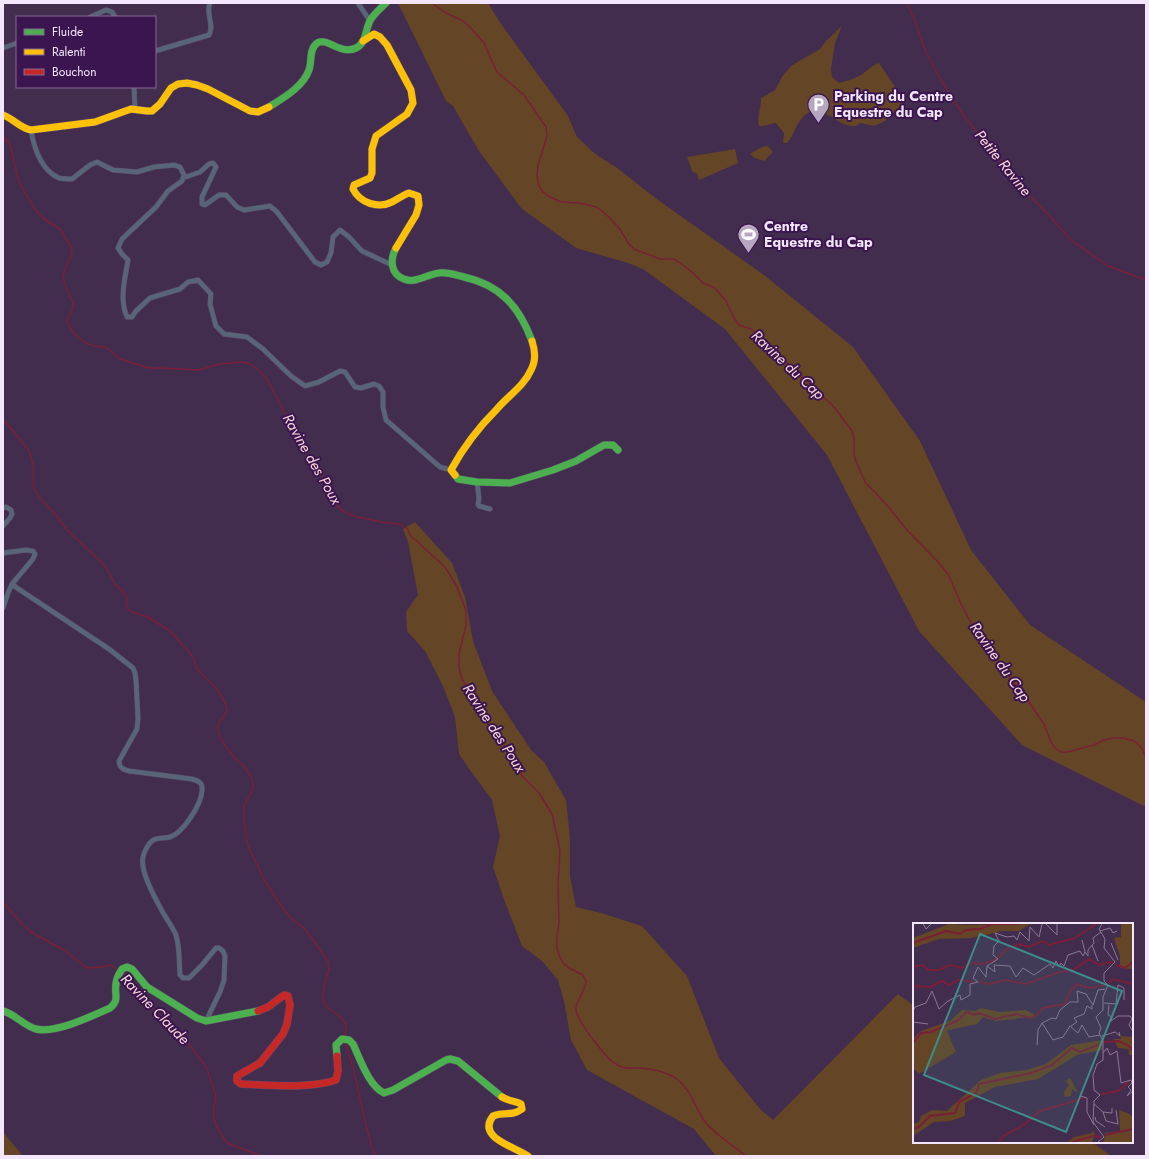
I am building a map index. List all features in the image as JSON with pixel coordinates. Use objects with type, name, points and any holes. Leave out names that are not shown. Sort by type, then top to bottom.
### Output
[{"type":"street","points":[[156,51],[209,35],[211,31],[208,8],[210,3]]},
{"type":"street","points":[[358,3],[370,21]]},
{"type":"street","points":[[3,115],[23,128],[31,130],[95,122],[135,108],[149,112],[155,110],[174,85],[184,83],[206,88],[252,112],[259,112],[270,107],[301,83],[310,68],[312,51],[318,42],[322,40],[333,47],[346,51],[356,49],[360,46],[370,21],[386,3]]},
{"type":"street","points":[[92,16],[106,10],[112,12],[114,16]]},
{"type":"street","points":[[363,41],[374,34],[380,37],[387,45],[411,90],[413,102],[407,114],[376,136],[372,149],[372,173],[370,178],[354,185],[353,189],[355,194],[364,201],[379,205],[390,204],[408,193],[418,196],[420,202],[418,208],[410,226],[392,257],[394,272],[404,280],[416,280],[444,272],[490,286],[503,295],[514,306],[531,336],[534,348],[535,360],[533,369],[528,377],[492,413],[456,460],[451,470]]},
{"type":"street","points":[[3,48],[16,43]]},
{"type":"street","points":[[134,88],[135,108]]},
{"type":"street","points":[[31,130],[32,139],[41,162],[49,171],[60,179],[72,179],[90,165],[97,162],[113,170],[137,172],[154,167],[174,165],[180,167],[184,175],[183,178]]},
{"type":"street","points":[[392,265],[362,251],[340,230],[333,237],[331,253],[327,262],[321,265],[315,262],[277,212],[270,206],[244,210],[237,207],[226,194],[219,195],[205,205],[202,204],[202,196],[216,167],[213,163],[209,164],[200,172],[183,178],[182,181],[168,192],[156,207],[122,239],[118,248],[128,260],[123,300],[124,310],[127,317],[132,317],[136,311],[150,298],[180,289],[188,282],[198,280],[211,294],[210,304],[216,326],[224,334],[247,337],[263,349],[291,376],[305,386],[319,382],[340,371],[344,372],[355,387],[362,388],[374,384],[379,386],[383,392],[383,407],[386,420],[440,467],[451,470],[458,479],[477,482],[510,483],[553,470],[576,461],[604,445],[613,445],[618,450]]},
{"type":"street","points":[[477,482],[479,498],[478,504],[479,506],[490,510]]},
{"type":"street","points":[[3,508],[6,507],[11,510],[12,514],[3,526]]},
{"type":"street","points":[[3,553],[30,550],[34,554],[33,559],[12,584],[3,608]]},
{"type":"street","points":[[12,584],[109,649],[133,668],[136,680],[138,718],[137,729],[119,761],[120,766],[129,771],[192,779],[202,784],[202,797],[185,825],[179,832],[171,837],[153,840],[143,857],[143,867],[146,879],[177,938],[180,975],[183,978],[189,978],[216,948],[220,948],[223,951],[224,980],[206,1021]]},
{"type":"street","points":[[3,1011],[37,1029],[52,1029],[114,1006],[117,1002],[116,982],[122,969],[126,967],[132,969],[146,987],[197,1018],[206,1021],[260,1011],[284,995],[288,996],[290,999],[290,1005],[287,1024],[283,1034],[260,1063],[237,1076],[237,1081],[241,1084],[307,1085],[332,1082],[336,1080],[338,1071],[336,1045],[342,1039],[349,1040],[353,1044],[373,1085],[384,1093],[393,1090],[446,1060],[450,1059],[458,1061],[506,1100],[515,1101],[521,1104],[522,1109],[515,1114],[496,1114],[492,1116],[489,1125],[490,1131],[496,1139],[528,1156]]},
{"type":"shaded area","points":[[398,3],[488,3],[499,21],[568,116],[577,137],[594,153],[617,168],[658,200],[764,275],[853,347],[920,441],[971,550],[1030,625],[1146,702],[1146,807],[1022,745],[919,631],[827,455],[725,329],[643,269],[628,263],[576,248],[521,208],[479,151],[453,106],[446,101]]},
{"type":"shaded area","points":[[842,26],[835,43],[831,69],[832,77],[839,83],[860,76],[879,63],[904,102],[885,121],[874,126],[860,123],[856,126],[848,125],[818,111],[807,113],[798,124],[787,143],[783,143],[784,133],[776,123],[759,126],[758,119],[761,98],[775,90],[782,77],[791,66],[820,49]]},
{"type":"shaded area","points":[[768,146],[773,152],[764,161],[755,158],[750,154],[762,147]]},
{"type":"shaded area","points":[[735,149],[738,163],[699,180],[697,174],[692,171],[687,157]]},
{"type":"shaded area","points":[[415,522],[452,563],[465,597],[473,641],[492,691],[531,750],[544,762],[566,800],[570,838],[570,876],[576,907],[642,926],[687,976],[719,1058],[760,1109],[773,1120],[898,994],[913,1005],[913,1143],[1093,1143],[1111,1156],[716,1156],[694,1129],[587,1070],[571,1040],[564,1001],[558,980],[542,961],[522,946],[505,902],[493,867],[500,836],[492,800],[459,754],[455,717],[443,686],[425,651],[407,631],[406,612],[418,595],[408,542],[403,529]]},
{"type":"shaded area","points":[[3,1132],[22,1155],[22,1156],[3,1156]]},
{"type":"waterway","name":"Ravine du Cap","points":[[432,3],[444,12],[463,21],[470,27],[484,43],[497,72],[524,95],[546,127],[547,136],[538,165],[537,175],[539,186],[543,192],[561,202],[580,203],[596,207],[610,218],[634,249],[660,259],[674,259],[693,273],[703,283],[715,288],[726,301],[739,325],[751,329],[762,338],[765,347],[788,363],[834,407],[852,431],[854,439],[854,454],[865,482],[948,574],[961,604],[977,634],[987,644],[1001,667],[1024,695],[1044,724],[1055,748],[1061,752],[1068,752],[1094,745],[1104,740],[1124,738],[1136,742],[1141,747],[1146,757]]},
{"type":"waterway","name":"Petite Ravine","points":[[907,3],[926,52],[941,80],[965,118],[986,142],[1020,186],[1071,240],[1108,266],[1146,280]]},
{"type":"waterway","name":"Ravine des Poux","points":[[3,136],[10,145],[19,182],[34,208],[44,219],[60,229],[72,250],[71,257],[65,268],[63,277],[73,303],[73,308],[67,320],[68,324],[79,338],[94,346],[106,347],[120,359],[149,368],[199,370],[220,364],[243,362],[250,364],[260,371],[267,379],[305,452],[317,463],[322,471],[329,494],[340,509],[357,517],[402,525],[408,529],[413,538],[445,567],[456,585],[466,610],[466,625],[459,654],[459,668],[462,679],[480,703],[488,725],[498,734],[510,759],[523,777],[539,793],[552,814],[560,850],[558,885],[559,923],[557,948],[563,963],[569,968],[583,975],[586,981],[576,1006],[577,1014],[580,1020],[609,1059],[617,1065],[626,1068],[645,1068],[660,1071],[670,1075],[683,1084],[710,1128],[746,1156]]},
{"type":"waterway","points":[[3,420],[29,451],[33,465],[34,488],[39,497],[56,515],[66,529],[107,569],[115,584],[126,595],[128,609],[132,612],[148,617],[170,631],[194,659],[196,668],[216,688],[223,699],[227,711],[217,727],[219,735],[226,747],[243,765],[252,778],[253,786],[244,806],[244,819],[248,846],[264,879],[279,903],[291,918],[305,929],[328,961],[329,970],[324,986],[323,996],[325,1005],[341,1018],[346,1025],[345,1035]]},
{"type":"waterway","name":"Ravine Claude","points":[[3,902],[31,932],[64,950],[87,968],[111,965],[118,970]]},
{"type":"waterway","name":"Ravine Claude","points":[[123,973],[134,983],[139,992],[164,1022],[185,1037],[207,1069],[216,1096],[214,1107],[216,1126],[227,1143],[261,1156]]},
{"type":"waterway","points":[[346,1045],[375,1156]]},
{"type":"traffic: fast","points":[[269,107],[292,92],[302,82],[309,70],[312,49],[316,44],[324,42],[339,48],[350,50],[360,46],[371,19],[386,3]]},
{"type":"traffic: fast","points":[[396,248],[392,266],[399,277],[413,280],[439,273],[445,273],[488,285],[507,299],[514,307],[521,317],[532,341]]},
{"type":"traffic: fast","points":[[455,475],[458,479],[477,482],[510,483],[553,470],[576,461],[604,445],[613,445],[618,450]]},
{"type":"traffic: fast","points":[[3,1011],[36,1029],[44,1030],[63,1027],[110,1008],[116,1000],[117,978],[122,969],[127,967],[132,969],[147,987],[197,1018],[206,1021],[258,1011]]},
{"type":"traffic: fast","points":[[337,1056],[336,1045],[342,1039],[349,1040],[353,1044],[369,1078],[379,1090],[384,1093],[393,1090],[450,1059],[458,1061],[502,1097]]},
{"type":"traffic: slow","points":[[363,41],[374,34],[380,37],[387,45],[411,90],[413,103],[407,114],[376,136],[372,149],[372,173],[370,178],[354,185],[353,189],[360,198],[375,205],[387,204],[409,193],[418,196],[419,205],[416,215],[396,248]]},
{"type":"traffic: slow","points":[[3,115],[31,130],[95,122],[131,109],[152,111],[160,104],[171,88],[178,84],[187,83],[208,89],[250,111],[258,112],[269,107]]},
{"type":"traffic: slow","points":[[455,475],[451,470],[472,438],[490,416],[528,376],[533,367],[534,359],[532,341]]},
{"type":"traffic: slow","points":[[502,1097],[521,1104],[522,1109],[514,1113],[493,1116],[489,1124],[490,1130],[493,1136],[500,1141],[528,1156]]},
{"type":"traffic: jam","points":[[258,1011],[268,1007],[284,995],[288,996],[290,1005],[287,1024],[283,1034],[260,1063],[237,1076],[237,1081],[241,1084],[277,1086],[314,1085],[336,1080],[338,1071],[337,1056]]},
{"type":"place","name":"Parking du Centre Equestre du Cap","points":[[819,124]]},
{"type":"place","name":"Centre Equestre du Cap","points":[[749,254]]}]
